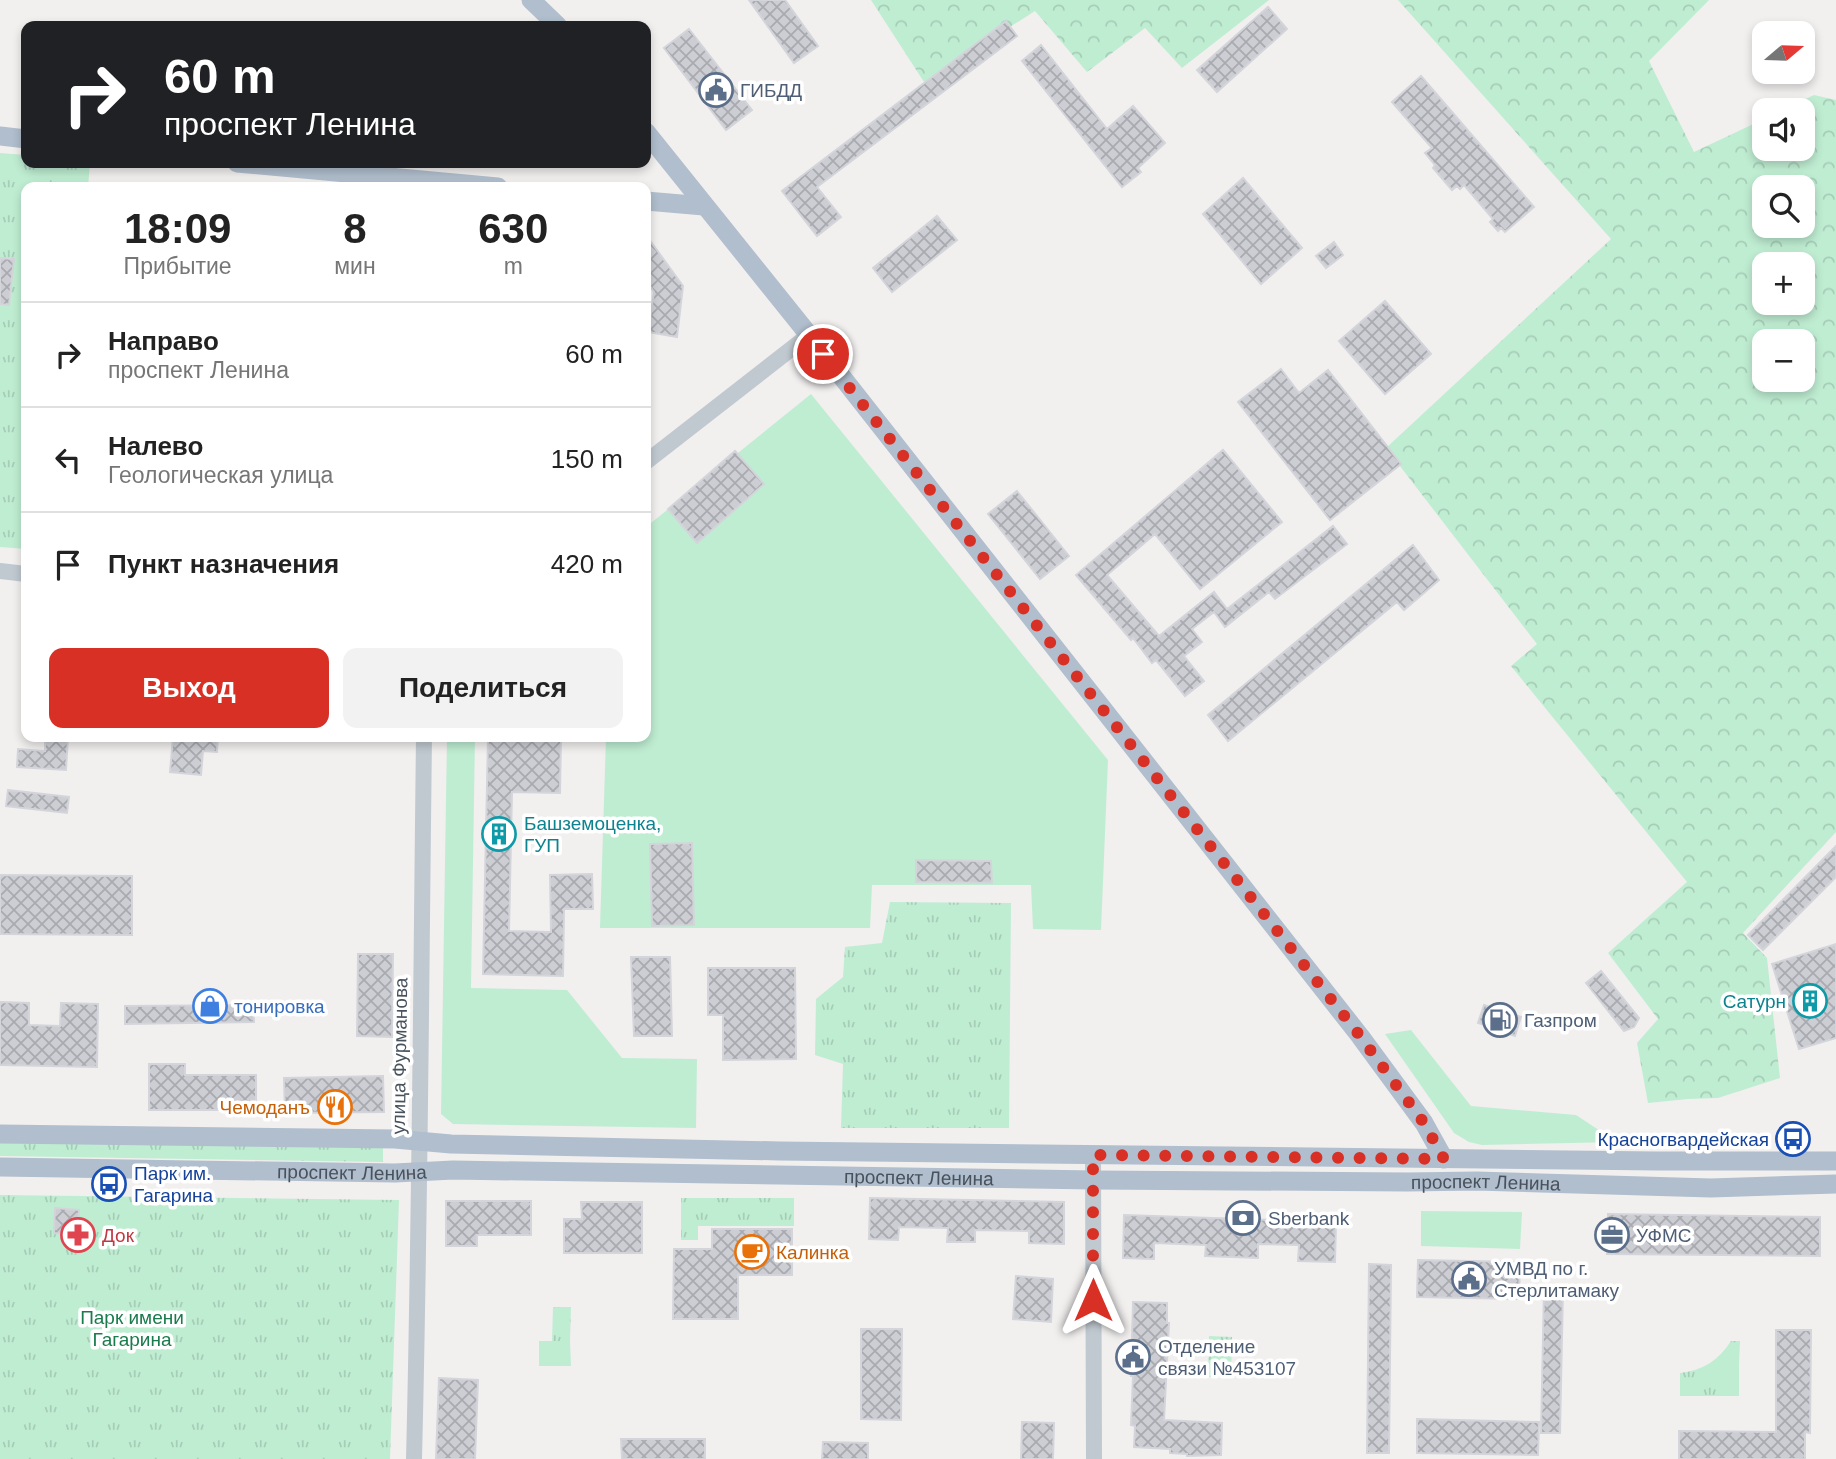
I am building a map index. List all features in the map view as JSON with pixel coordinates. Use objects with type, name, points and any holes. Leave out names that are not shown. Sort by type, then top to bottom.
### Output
[{"type":"main road","points":[[531,0],[553,21]]},
{"type":"main road","points":[[0,136],[21,138]]},
{"type":"main road","points":[[651,138],[809,335],[1360,1036],[1424,1123],[1444,1159]]},
{"type":"main road","points":[[291,168],[444,182]]},
{"type":"main road","points":[[651,201],[704,206]]},
{"type":"main road","name":"проспект Ленина","points":[[0,1135],[395,1139],[451,1144],[533,1146],[1093,1155],[1836,1161]]},
{"type":"main road","name":"проспект Ленина","points":[[0,1167],[395,1173],[589,1171],[1094,1180],[1476,1181],[1711,1188],[1836,1184]]},
{"type":"street","points":[[651,458],[809,335]]},
{"type":"street","points":[[0,571],[21,573]]},
{"type":"street","name":"улица Фурманова","points":[[414,1459],[424,742]]},
{"type":"street","points":[[1093,1155],[1094,1459]]},
{"type":"green space","points":[[871,0],[1269,0],[1182,68],[1145,28],[1087,72],[1035,11],[924,82]]},
{"type":"green space","points":[[1398,0],[1709,0],[1649,61],[1694,152],[1752,125],[1752,161],[1815,161],[1815,98],[1808,98],[1814,95],[1836,100],[1836,832],[1743,933],[1767,958],[1780,1078],[1718,1098],[1648,1103],[1637,1043],[1658,1019],[1608,953],[1687,882],[1511,666],[1537,644],[1386,448],[1611,239]]},
{"type":"green space","points":[[0,153],[21,155],[21,168],[90,168],[88,182],[21,182],[21,549],[0,547]]},
{"type":"green space","points":[[811,394],[1108,760],[1101,930],[1033,929],[1031,885],[872,885],[870,928],[600,928],[606,742],[651,742],[651,523]]},
{"type":"green space","points":[[447,742],[475,742],[471,988],[567,990],[622,1058],[697,1059],[696,1128],[453,1124],[441,1114]]},
{"type":"green space","points":[[890,902],[1011,903],[1009,1128],[841,1128],[843,1064],[815,1055],[816,999],[843,977],[845,947],[882,943]]},
{"type":"green space","points":[[1411,1030],[1471,1106],[1576,1115],[1617,1142],[1482,1145],[1469,1142],[1454,1133],[1385,1034]]},
{"type":"green space","points":[[0,1142],[383,1148],[383,1162],[0,1156]]},
{"type":"green space","name":"Парк имени Гагарина","points":[[0,1195],[399,1200],[390,1459],[0,1459]]},
{"type":"green space","points":[[681,1198],[794,1198],[794,1226],[698,1226],[698,1240],[681,1240]]},
{"type":"green space","points":[[1421,1211],[1522,1212],[1520,1249],[1421,1246]]},
{"type":"green space","points":[[553,1307],[571,1307],[570,1341],[552,1341]]},
{"type":"green space","points":[[1209,1336],[1232,1337],[1231,1377],[1208,1377]]},
{"type":"green space","points":[[539,1341],[570,1341],[571,1366],[539,1366]]},
{"type":"green space","points":[[1731,1341],[1740,1341],[1739,1364],[1722,1364],[1722,1396],[1680,1396],[1680,1373],[1696,1370],[1709,1363],[1721,1354]]},
{"type":"green space","points":[[1722,1363],[1739,1364],[1739,1396],[1722,1396]]},
{"type":"building","points":[[749,0],[785,0],[818,46],[794,63]]},
{"type":"building","points":[[1268,7],[1287,29],[1217,92],[1197,70]]},
{"type":"building","points":[[1006,21],[1017,36],[817,187],[841,217],[817,236],[782,191]]},
{"type":"building","name":"ГИБДД","points":[[689,29],[752,110],[726,130],[664,48]]},
{"type":"building","points":[[1041,45],[1107,129],[1133,106],[1165,143],[1138,168],[1141,172],[1122,187],[1022,61]]},
{"type":"building","points":[[1421,76],[1534,207],[1505,232],[1501,228],[1498,231],[1490,222],[1493,219],[1464,185],[1460,189],[1457,186],[1452,190],[1433,168],[1435,165],[1425,153],[1432,148],[1392,102]]},
{"type":"building","points":[[1243,178],[1302,248],[1261,284],[1203,214]]},
{"type":"building","points":[[937,216],[957,240],[892,292],[873,268]]},
{"type":"building","points":[[651,242],[683,286],[677,337],[651,333],[654,292],[651,288]]},
{"type":"building","points":[[1334,242],[1343,255],[1326,268],[1316,256]]},
{"type":"building","points":[[0,258],[14,259],[9,305],[0,304]]},
{"type":"building","points":[[1385,301],[1431,354],[1385,394],[1339,341]]},
{"type":"building","points":[[1281,369],[1299,393],[1328,370],[1401,464],[1330,520],[1238,402]]},
{"type":"building","points":[[1223,450],[1282,522],[1200,589],[1155,534],[1107,575],[1159,636],[1214,592],[1227,609],[1333,526],[1347,544],[1275,599],[1269,592],[1225,627],[1214,612],[1192,629],[1202,642],[1184,656],[1204,681],[1185,696],[1156,660],[1152,663],[1133,638],[1131,640],[1076,575]]},
{"type":"building","points":[[735,451],[764,484],[697,543],[668,509]]},
{"type":"building","points":[[1017,491],[1069,556],[1040,579],[988,514]]},
{"type":"building","points":[[1413,545],[1439,580],[1404,610],[1397,602],[1228,741],[1208,715]]},
{"type":"building","points":[[45,742],[68,742],[66,770],[17,767],[18,749],[45,751]]},
{"type":"building","points":[[173,742],[218,742],[217,752],[203,751],[201,775],[170,772]]},
{"type":"building","name":"Башземоценка, ГУП","points":[[488,742],[561,742],[560,793],[512,792],[509,931],[551,932],[550,875],[592,874],[593,909],[564,909],[563,976],[483,974]]},
{"type":"building","points":[[8,790],[69,797],[67,813],[6,806]]},
{"type":"building","points":[[692,843],[694,925],[652,926],[650,844]]},
{"type":"building","points":[[1836,846],[1836,877],[1763,950],[1748,935]]},
{"type":"building","points":[[916,860],[991,861],[992,883],[916,882]]},
{"type":"building","points":[[0,875],[132,876],[132,935],[0,934]]},
{"type":"building","name":"Сатурн","points":[[1836,944],[1836,1038],[1799,1049],[1772,964]]},
{"type":"building","points":[[358,954],[393,954],[392,1037],[357,1036]]},
{"type":"building","points":[[631,957],[670,957],[672,1036],[634,1036]]},
{"type":"building","points":[[708,968],[795,968],[796,1059],[723,1060],[723,1015],[708,1015]]},
{"type":"building","points":[[1601,971],[1639,1018],[1634,1027],[1624,1031],[1586,983]]},
{"type":"building","points":[[0,1002],[29,1003],[29,1025],[60,1026],[61,1003],[98,1004],[97,1067],[0,1065]]},
{"type":"building","points":[[253,1005],[254,1022],[125,1024],[125,1006]]},
{"type":"building","points":[[1484,1005],[1521,1017],[1515,1036],[1478,1023]]},
{"type":"building","points":[[149,1064],[185,1064],[185,1075],[256,1075],[256,1110],[149,1110]]},
{"type":"building","points":[[383,1076],[384,1112],[285,1113],[284,1078]]},
{"type":"building","points":[[870,1198],[1064,1202],[1064,1244],[1029,1243],[1029,1231],[975,1230],[975,1242],[947,1242],[948,1228],[899,1227],[898,1240],[869,1239]]},
{"type":"building","points":[[446,1201],[531,1201],[531,1235],[477,1235],[477,1246],[446,1246]]},
{"type":"building","points":[[581,1202],[642,1202],[642,1253],[564,1253],[564,1219],[582,1219]]},
{"type":"building","points":[[55,1208],[79,1210],[78,1235],[54,1233]]},
{"type":"building","points":[[1608,1214],[1820,1217],[1820,1256],[1607,1254]]},
{"type":"building","points":[[1124,1215],[1336,1222],[1335,1262],[1298,1261],[1299,1245],[1258,1244],[1258,1258],[1205,1256],[1206,1245],[1154,1243],[1154,1259],[1123,1258]]},
{"type":"building","points":[[712,1229],[792,1229],[792,1275],[738,1275],[738,1319],[673,1319],[674,1249],[712,1249]]},
{"type":"building","name":"УМВД по г. Стерлитамаку","points":[[1418,1260],[1520,1262],[1519,1299],[1417,1297]]},
{"type":"building","points":[[1369,1264],[1391,1265],[1389,1453],[1367,1453]]},
{"type":"building","points":[[1016,1276],[1053,1279],[1051,1322],[1013,1319]]},
{"type":"building","points":[[1544,1288],[1563,1288],[1560,1433],[1541,1433]]},
{"type":"building","points":[[1133,1302],[1167,1303],[1169,1323],[1164,1420],[1222,1423],[1221,1455],[1187,1456],[1170,1453],[1170,1449],[1134,1447],[1135,1426],[1131,1425]]},
{"type":"building","points":[[861,1329],[902,1329],[901,1420],[861,1419]]},
{"type":"building","points":[[1776,1330],[1811,1330],[1810,1433],[1805,1432],[1805,1459],[1679,1459],[1679,1431],[1776,1432]]},
{"type":"building","points":[[439,1378],[478,1380],[475,1459],[436,1459]]},
{"type":"building","points":[[1417,1419],[1539,1422],[1538,1455],[1417,1453]]},
{"type":"building","points":[[1022,1422],[1054,1423],[1053,1459],[1021,1459]]},
{"type":"building","points":[[621,1439],[705,1439],[705,1459],[622,1459]]},
{"type":"building","points":[[823,1442],[868,1443],[868,1459],[822,1459]]},
{"type":"place","name":"ГИБДД","points":[[716,90]]},
{"type":"place","name":"Башземоценка, ГУП","points":[[499,834]]},
{"type":"place","name":"Сатурн","points":[[1810,1001]]},
{"type":"place","name":"тонировка","points":[[210,1006]]},
{"type":"place","name":"Газпром","points":[[1500,1020]]},
{"type":"place","name":"Чемоданъ","points":[[335,1107]]},
{"type":"place","name":"Красногвардейская","points":[[1793,1139]]},
{"type":"place","name":"Парк им. Гагарина","points":[[109,1184]]},
{"type":"place","name":"Sberbank","points":[[1243,1218]]},
{"type":"place","name":"Док","points":[[78,1235]]},
{"type":"place","name":"УФМС","points":[[1612,1235]]},
{"type":"place","name":"Калинка","points":[[752,1252]]},
{"type":"place","name":"УМВД по г. Стерлитамаку","points":[[1469,1279]]},
{"type":"place","name":"Отделение связи №453107","points":[[1133,1357]]},
{"type":"route","points":[[823,354],[1360,1036],[1424,1123],[1444,1159],[1093,1155],[1093,1300]]}]
